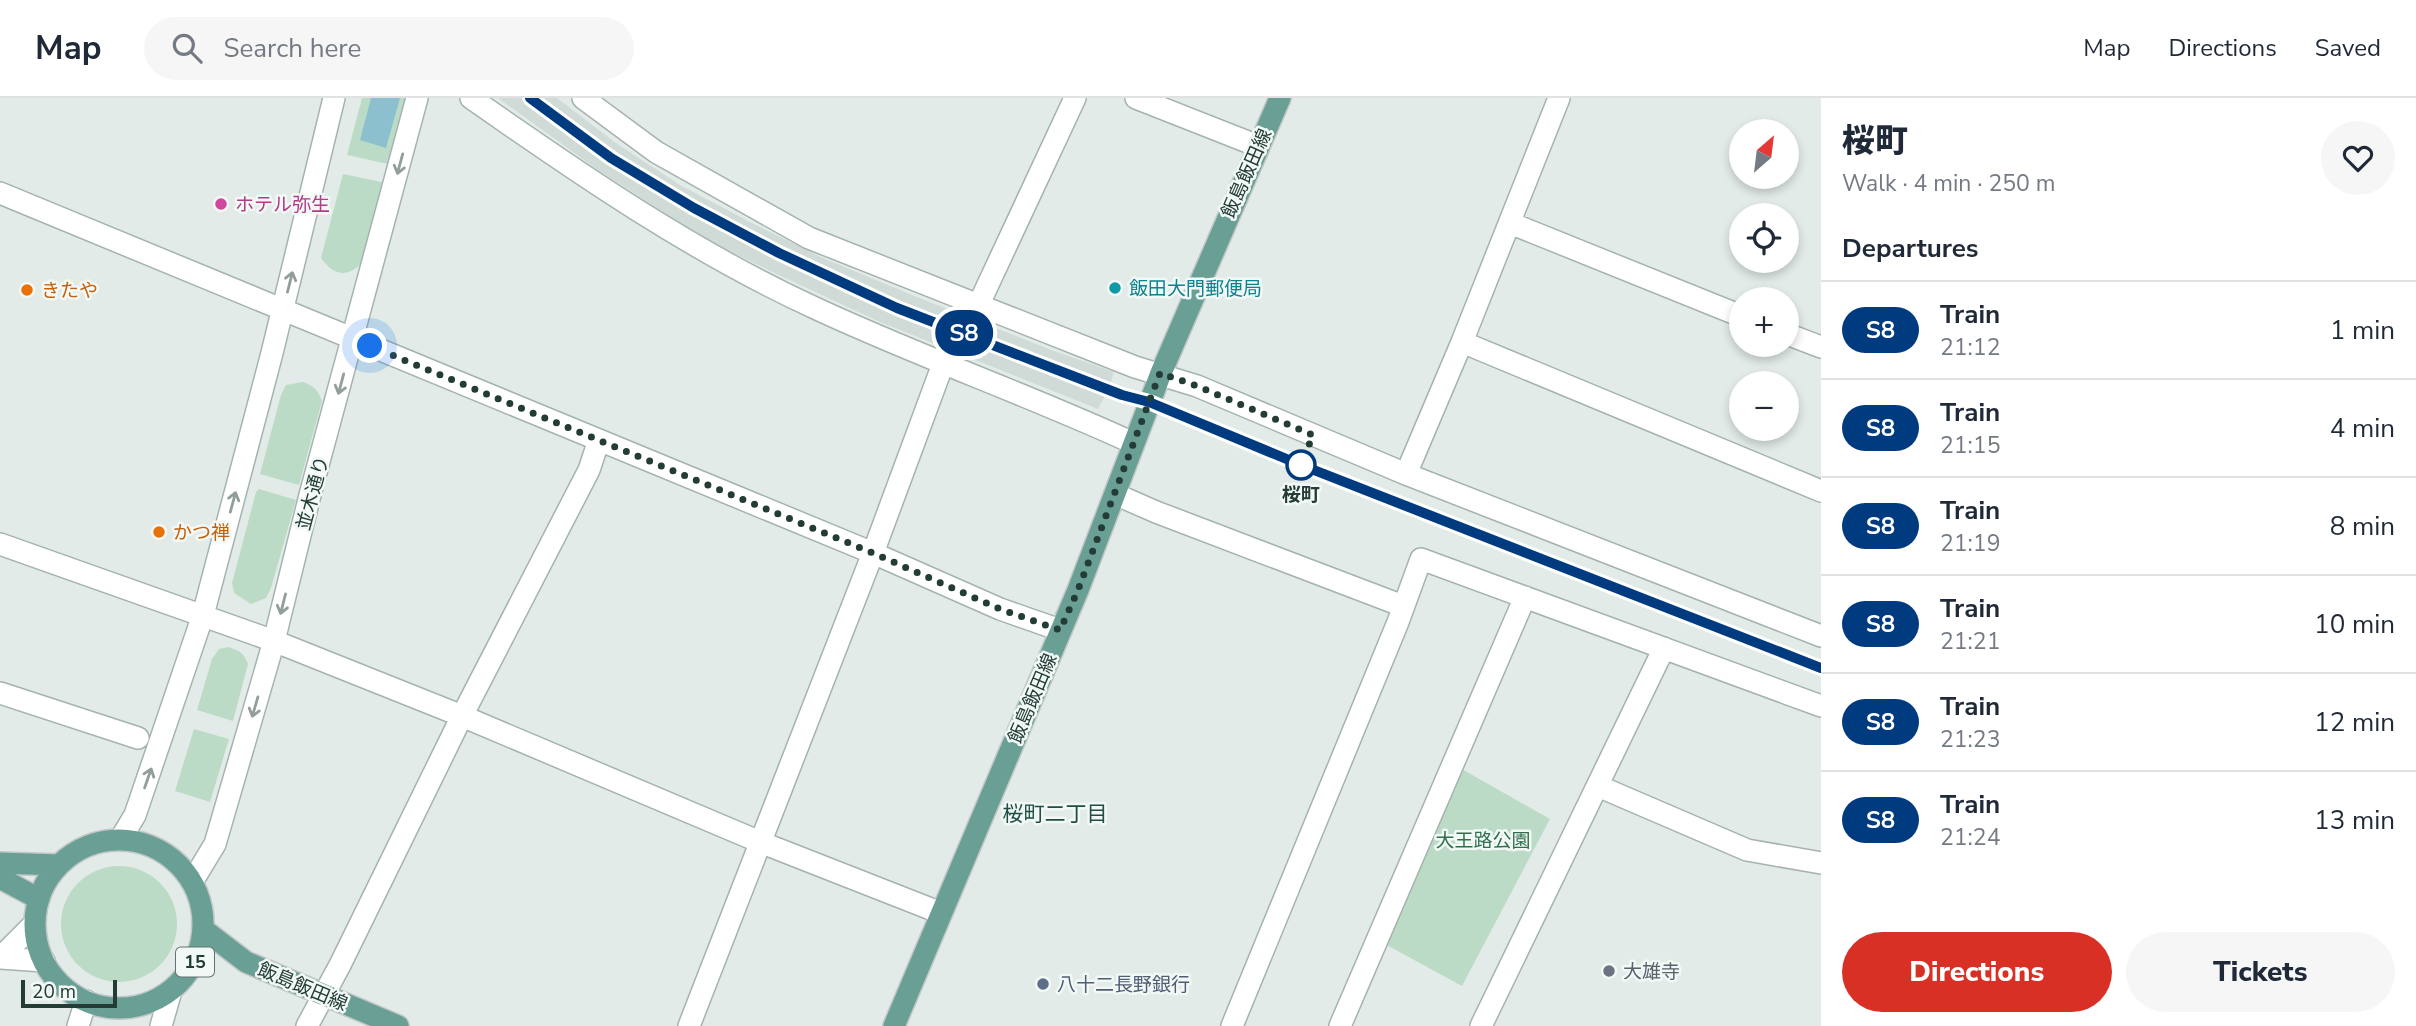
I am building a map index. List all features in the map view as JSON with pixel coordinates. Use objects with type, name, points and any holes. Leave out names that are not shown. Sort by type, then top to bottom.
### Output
[{"type":"main road","name":"飯島飯田線","points":[[894,1026],[1060,630],[1160,373],[1280,98]]},
{"type":"main road","name":"15","points":[[120,840],[142,843],[162,851],[179,865],[192,882],[202,904],[203,929],[197,958],[186,976],[171,991],[139,1006],[103,1006],[86,1001],[69,991],[55,978],[44,961],[37,943],[35,923],[44,886],[60,865],[87,846],[120,840]]},
{"type":"main road","points":[[0,863],[60,865]]},
{"type":"main road","points":[[0,878],[39,899]]},
{"type":"main road","name":"飯島飯田線","points":[[203,929],[246,962],[398,1026]]},
{"type":"main road","name":"飯島飯田線","points":[[197,958],[246,962]]},
{"type":"street","points":[[120,840],[135,815],[203,615],[283,310],[334,98]]},
{"type":"street","name":"並木通り","points":[[192,882],[215,844],[274,641],[310,495],[417,98]]},
{"type":"street","points":[[471,98],[568,166],[706,253],[814,308],[1133,443]]},
{"type":"street","points":[[583,98],[656,152],[809,238],[1135,367],[1209,391],[1406,474],[1821,636]]},
{"type":"street","points":[[978,306],[1075,98]]},
{"type":"street","points":[[1136,98],[1258,146]]},
{"type":"street","points":[[1406,474],[1462,342],[1559,98]]},
{"type":"street","points":[[0,193],[599,439],[1000,609],[1060,630]]},
{"type":"street","points":[[1510,223],[1729,311]]},
{"type":"street","points":[[1799,339],[1821,347]]},
{"type":"street","points":[[1462,342],[1821,491]]},
{"type":"street","points":[[689,1026],[873,553],[943,364]]},
{"type":"street","points":[[307,1026],[589,470],[599,439]]},
{"type":"street","points":[[1115,494],[1403,606]]},
{"type":"street","points":[[0,544],[274,641],[462,716],[760,842],[942,913]]},
{"type":"street","points":[[1231,1026],[1421,559],[1821,706]]},
{"type":"street","points":[[1340,1026],[1525,597]]},
{"type":"street","points":[[1481,1026],[1664,648]]},
{"type":"street","points":[[0,693],[138,738]]},
{"type":"street","points":[[1598,786],[1747,850],[1821,863]]},
{"type":"street","points":[[35,923],[0,958],[44,961]]},
{"type":"street","points":[[161,1026],[171,991]]},
{"type":"street","points":[[78,1026],[86,1001]]},
{"type":"shaded area","points":[[498,98],[557,98],[616,143],[680,185],[750,222],[823,258],[917,297],[1114,372],[1109,388],[1098,409],[880,322],[770,271],[712,242],[671,217],[598,170]]},
{"type":"green space","points":[[362,98],[405,98],[388,164],[347,155]]},
{"type":"green space","points":[[343,174],[382,182],[364,261],[347,273],[331,269],[321,258]]},
{"type":"green space","points":[[303,382],[315,389],[322,401],[299,485],[260,474],[281,395],[286,385]]},
{"type":"green space","points":[[259,489],[296,500],[271,588],[266,598],[251,604],[234,593],[232,583]]},
{"type":"green space","points":[[228,647],[241,652],[248,664],[233,721],[197,710],[212,659],[219,649]]},
{"type":"green space","points":[[194,729],[229,739],[210,802],[175,791]]},
{"type":"green space","name":"大王路公園","points":[[1460,768],[1550,819],[1462,986],[1383,943]]},
{"type":"green space","points":[[119,866],[141,870],[160,883],[173,902],[177,924],[173,946],[160,965],[141,978],[119,982],[97,978],[78,965],[65,946],[61,924],[65,902],[78,883],[97,870]]},
{"type":"water","points":[[371,98],[400,98],[386,148],[360,140]]},
{"type":"railway","points":[[530,98],[611,158],[694,208],[779,253],[897,308],[1123,395],[1149,402],[1301,465],[1821,668]]},
{"type":"train","name":"S8","points":[[530,98],[611,158],[694,208],[779,253],[897,308],[1122,395],[1149,402],[1182,418],[1821,668]]},
{"type":"place","name":"ホテル弥生","points":[[221,204]]},
{"type":"place","name":"飯田大門郵便局","points":[[1115,288]]},
{"type":"place","name":"きたや","points":[[27,290]]},
{"type":"place","name":"桜町","points":[[1301,465]]},
{"type":"place","name":"かつ禅","points":[[159,532]]},
{"type":"place","name":"大雄寺","points":[[1609,971]]},
{"type":"place","name":"八十二長野銀行","points":[[1043,984]]},
{"type":"district","name":"桜町二丁目","points":[[1055,814]]},
{"type":"route","points":[[370,346],[873,553],[1000,609],[1060,630],[1078,590],[1160,373],[1313,435],[1301,465]]}]
